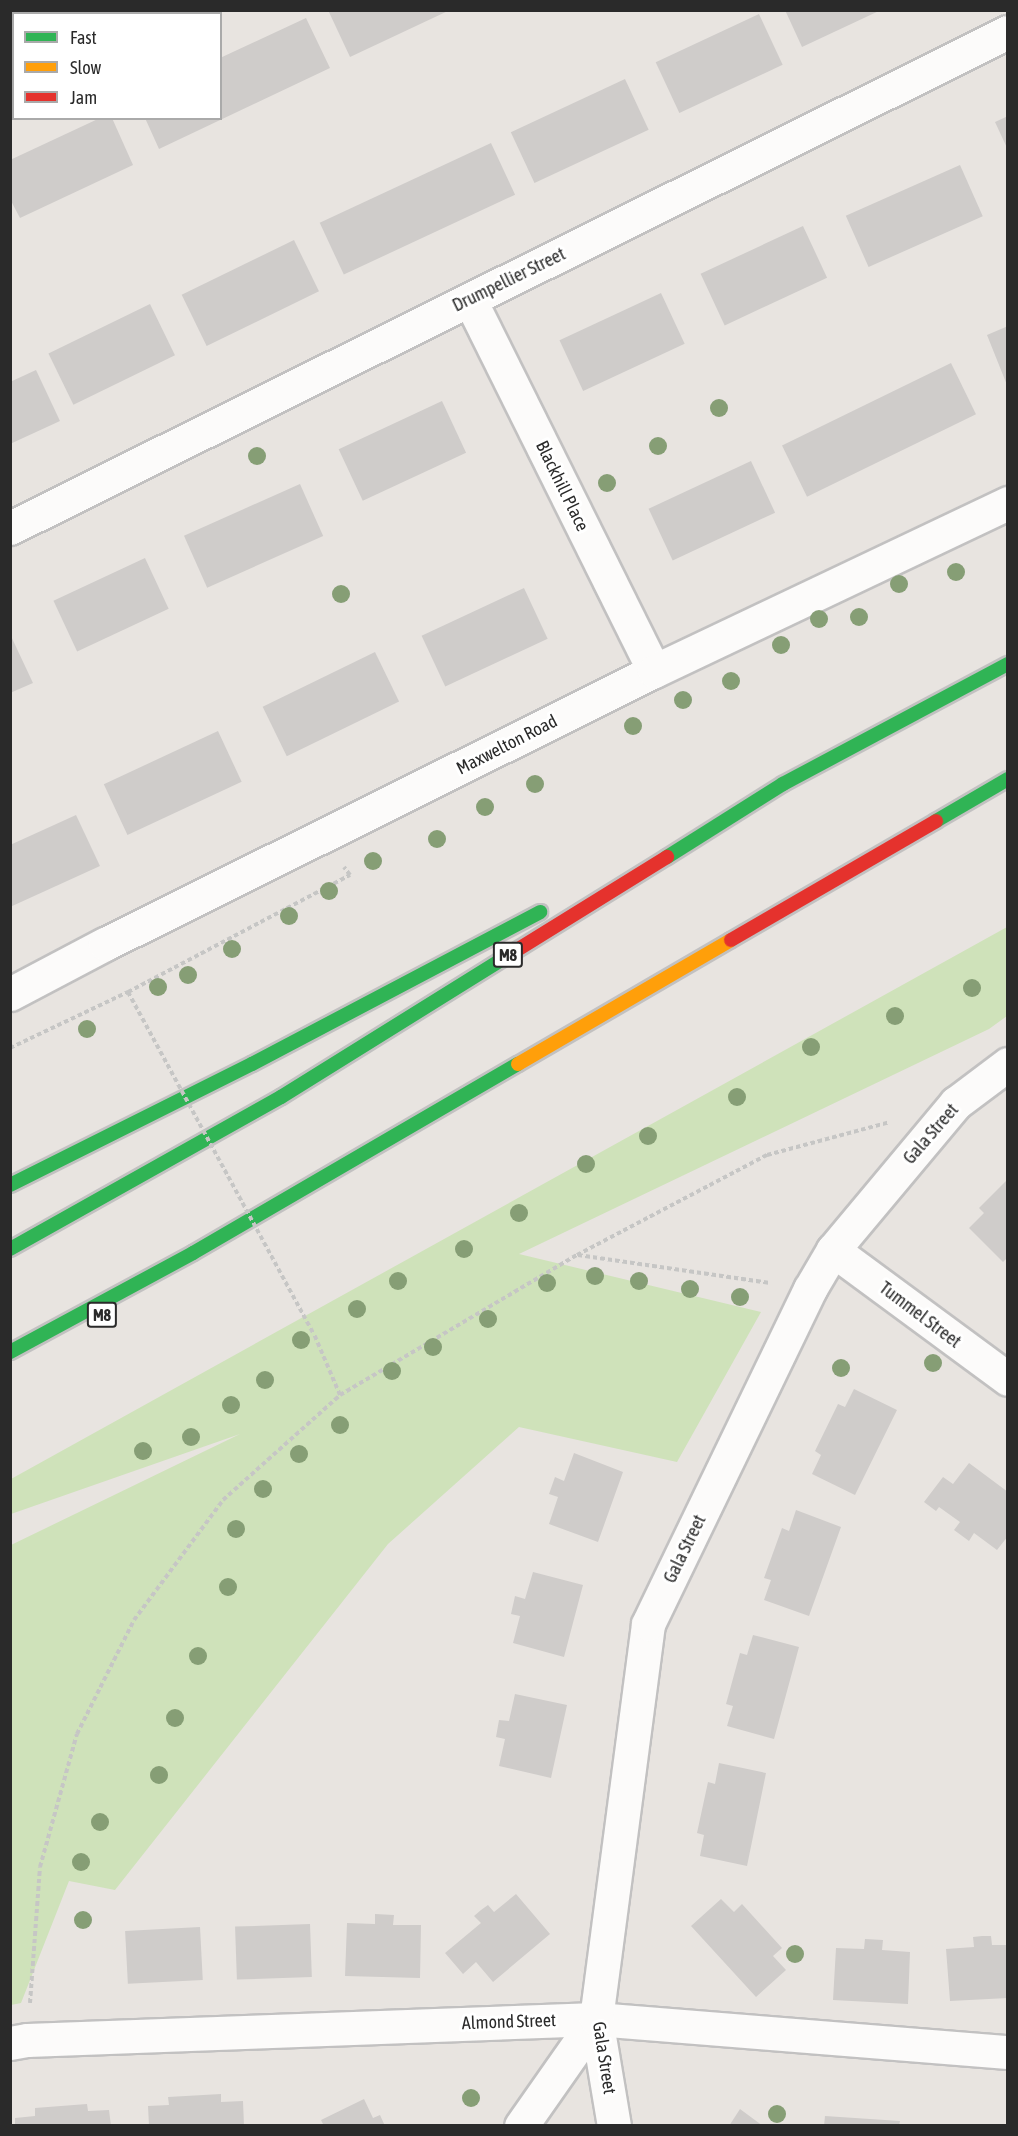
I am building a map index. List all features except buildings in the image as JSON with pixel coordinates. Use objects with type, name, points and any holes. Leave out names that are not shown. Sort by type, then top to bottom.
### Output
[{"type":"highway","name":"M8","points":[[616,872],[1008,664]]},
{"type":"highway","name":"M8","points":[[10,1352],[193,1253],[1008,778]]},
{"type":"highway","name":"M8","points":[[10,1249],[281,1097],[783,784]]},
{"type":"highway","name":"M8","points":[[10,1185],[241,1070],[554,905]]},
{"type":"highway","name":"M8","points":[[68,1337],[193,1253]]},
{"type":"street","name":"Drumpellier Street","points":[[10,528],[1008,32]]},
{"type":"street","name":"Blackhill Place","points":[[470,300],[654,671]]},
{"type":"street","name":"Maxwelton Road","points":[[10,994],[105,944],[654,671],[1008,503]]},
{"type":"street","name":"Gala Street","points":[[614,2126],[596,2019],[648,1624],[810,1289],[833,1250],[956,1103],[1008,1064]]},
{"type":"street","name":"Tummel Street","points":[[833,1250],[1008,1379]]},
{"type":"street","name":"Almond Street","points":[[19,2042],[596,2019],[1008,2052]]},
{"type":"street","points":[[521,2126],[596,2019]]},
{"type":"path","points":[[10,1048],[128,992],[350,876],[326,835]]},
{"type":"path","points":[[128,992],[314,1334],[340,1395]]},
{"type":"path","points":[[19,2042],[40,1867],[77,1734],[134,1620],[223,1500],[340,1395],[577,1254],[767,1155],[901,1119]]},
{"type":"path","points":[[577,1254],[810,1289]]},
{"type":"green space","points":[[1007,927],[1007,1016],[989,1029],[519,1254],[761,1312],[677,1462],[519,1427],[388,1544],[115,1890],[69,1881],[21,2003],[11,2005],[11,1545],[240,1434],[11,1514],[11,1479]]},
{"type":"traffic: fast","points":[[667,857],[783,784],[1008,664]]},
{"type":"traffic: fast","points":[[936,821],[1008,779]]},
{"type":"traffic: fast","points":[[10,1185],[252,1064],[540,912]]},
{"type":"traffic: fast","points":[[10,1249],[281,1097],[504,958]]},
{"type":"traffic: fast","points":[[10,1352],[193,1253],[518,1064]]},
{"type":"traffic: slow","points":[[518,1064],[731,940]]},
{"type":"traffic: jam","points":[[731,940],[936,821]]},
{"type":"traffic: jam","points":[[504,958],[667,857]]}]
